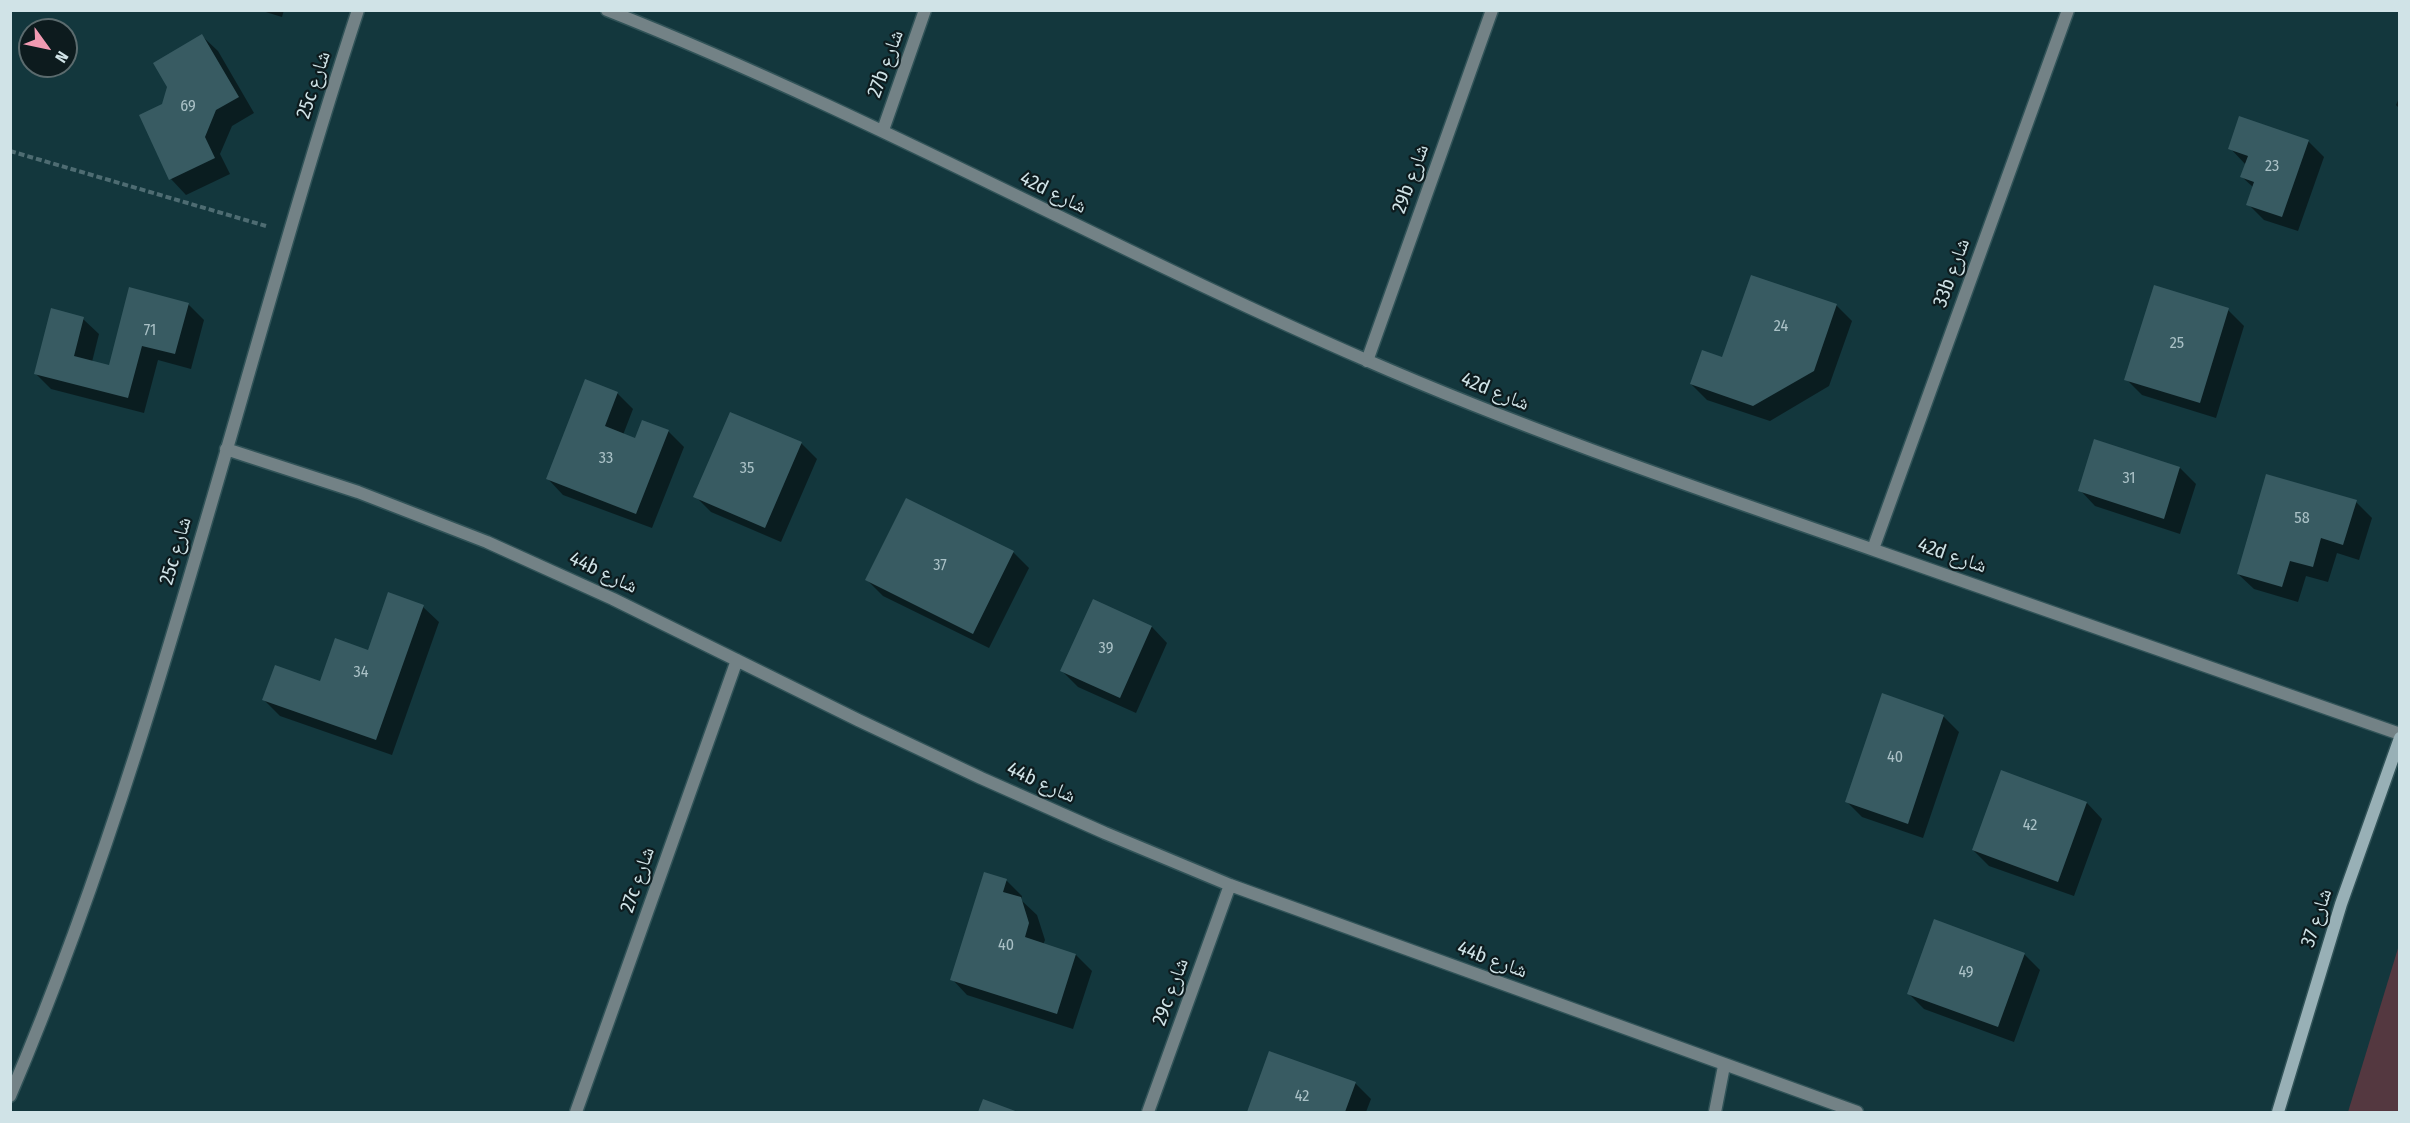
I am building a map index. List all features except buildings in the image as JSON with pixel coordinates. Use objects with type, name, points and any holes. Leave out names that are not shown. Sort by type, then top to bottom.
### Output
[{"type":"street","name":"25c شارع","points":[[10,1096],[36,1035],[141,744],[289,232],[358,10]]},
{"type":"street","name":"42d شارع","points":[[607,10],[760,74],[883,130],[1113,244],[1367,361],[1618,461],[2400,736]]},
{"type":"street","name":"27b شارع","points":[[883,130],[926,10]]},
{"type":"street","name":"29b شارع","points":[[1367,361],[1492,10]]},
{"type":"street","name":"33b شارع","points":[[1873,549],[2068,10]]},
{"type":"street","name":"44b شارع","points":[[226,449],[358,492],[487,542],[613,599],[981,778],[1230,885],[1857,1113]]},
{"type":"street","name":"27c شارع","points":[[576,1113],[737,660]]},
{"type":"street","name":"شارع 37","points":[[2278,1113],[2341,904],[2400,736]]},
{"type":"street","name":"29c شارع","points":[[1148,1113],[1230,885]]},
{"type":"street","points":[[1715,1113],[1724,1066]]},
{"type":"path","points":[[10,151],[289,232]]},
{"type":"shaded area","points":[[2399,945],[2399,1112],[2348,1112]]}]
